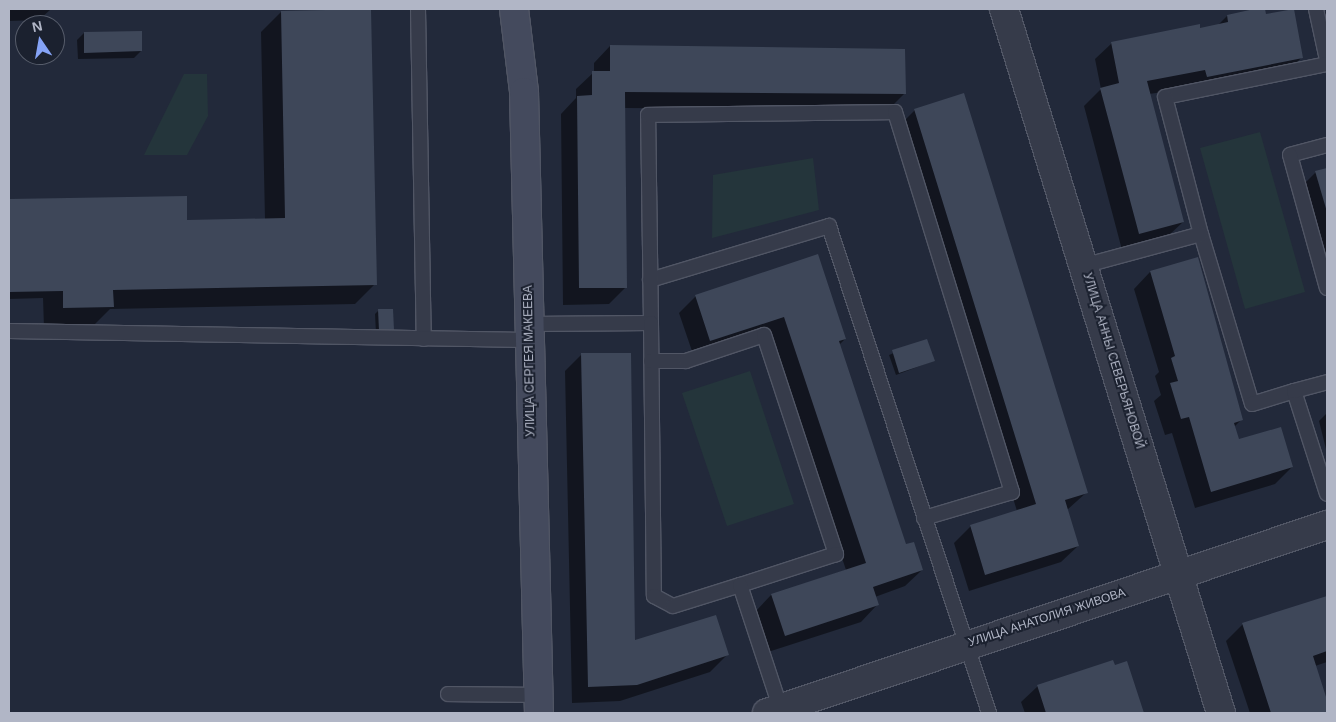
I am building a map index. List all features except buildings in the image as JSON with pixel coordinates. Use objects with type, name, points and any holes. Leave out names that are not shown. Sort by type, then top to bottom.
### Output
[{"type":"street","name":"УЛИЦА СЕРГЕЯ МАКЕЕВА","points":[[514,9],[524,92],[538,704]]},
{"type":"street","name":"УЛИЦА АННЫ СЕВЕРЬЯНОВОЙ","points":[[1004,9],[1221,713]]},
{"type":"street","name":"УЛИЦА АНАТОЛИЯ ЖИВОВА","points":[[777,712],[966,645],[1327,525]]},
{"type":"lane","points":[[418,9],[424,338]]},
{"type":"lane","points":[[1316,9],[1327,60]]},
{"type":"lane","points":[[1327,64],[1165,97],[1201,234],[1252,404],[1327,382]]},
{"type":"lane","points":[[651,362],[686,361],[764,335],[836,554],[673,606],[654,596],[651,362],[651,323],[648,115],[894,112],[1012,492],[924,518]]},
{"type":"lane","points":[[1327,145],[1290,155],[1327,288]]},
{"type":"lane","points":[[650,280],[829,226],[989,713]]},
{"type":"lane","points":[[1083,266],[1201,234]]},
{"type":"lane","points":[[9,331],[424,338],[651,323]]},
{"type":"lane","points":[[1294,391],[1327,494]]},
{"type":"lane","points":[[740,585],[777,712]]},
{"type":"lane","points":[[448,694],[538,704]]},
{"type":"shaded area","points":[[184,74],[207,74],[208,116],[187,155],[144,155]]},
{"type":"shaded area","points":[[1260,132],[1305,292],[1245,309],[1200,148]]},
{"type":"shaded area","points":[[813,158],[819,210],[712,238],[713,175]]},
{"type":"shaded area","points":[[750,371],[794,504],[727,526],[682,393]]}]
